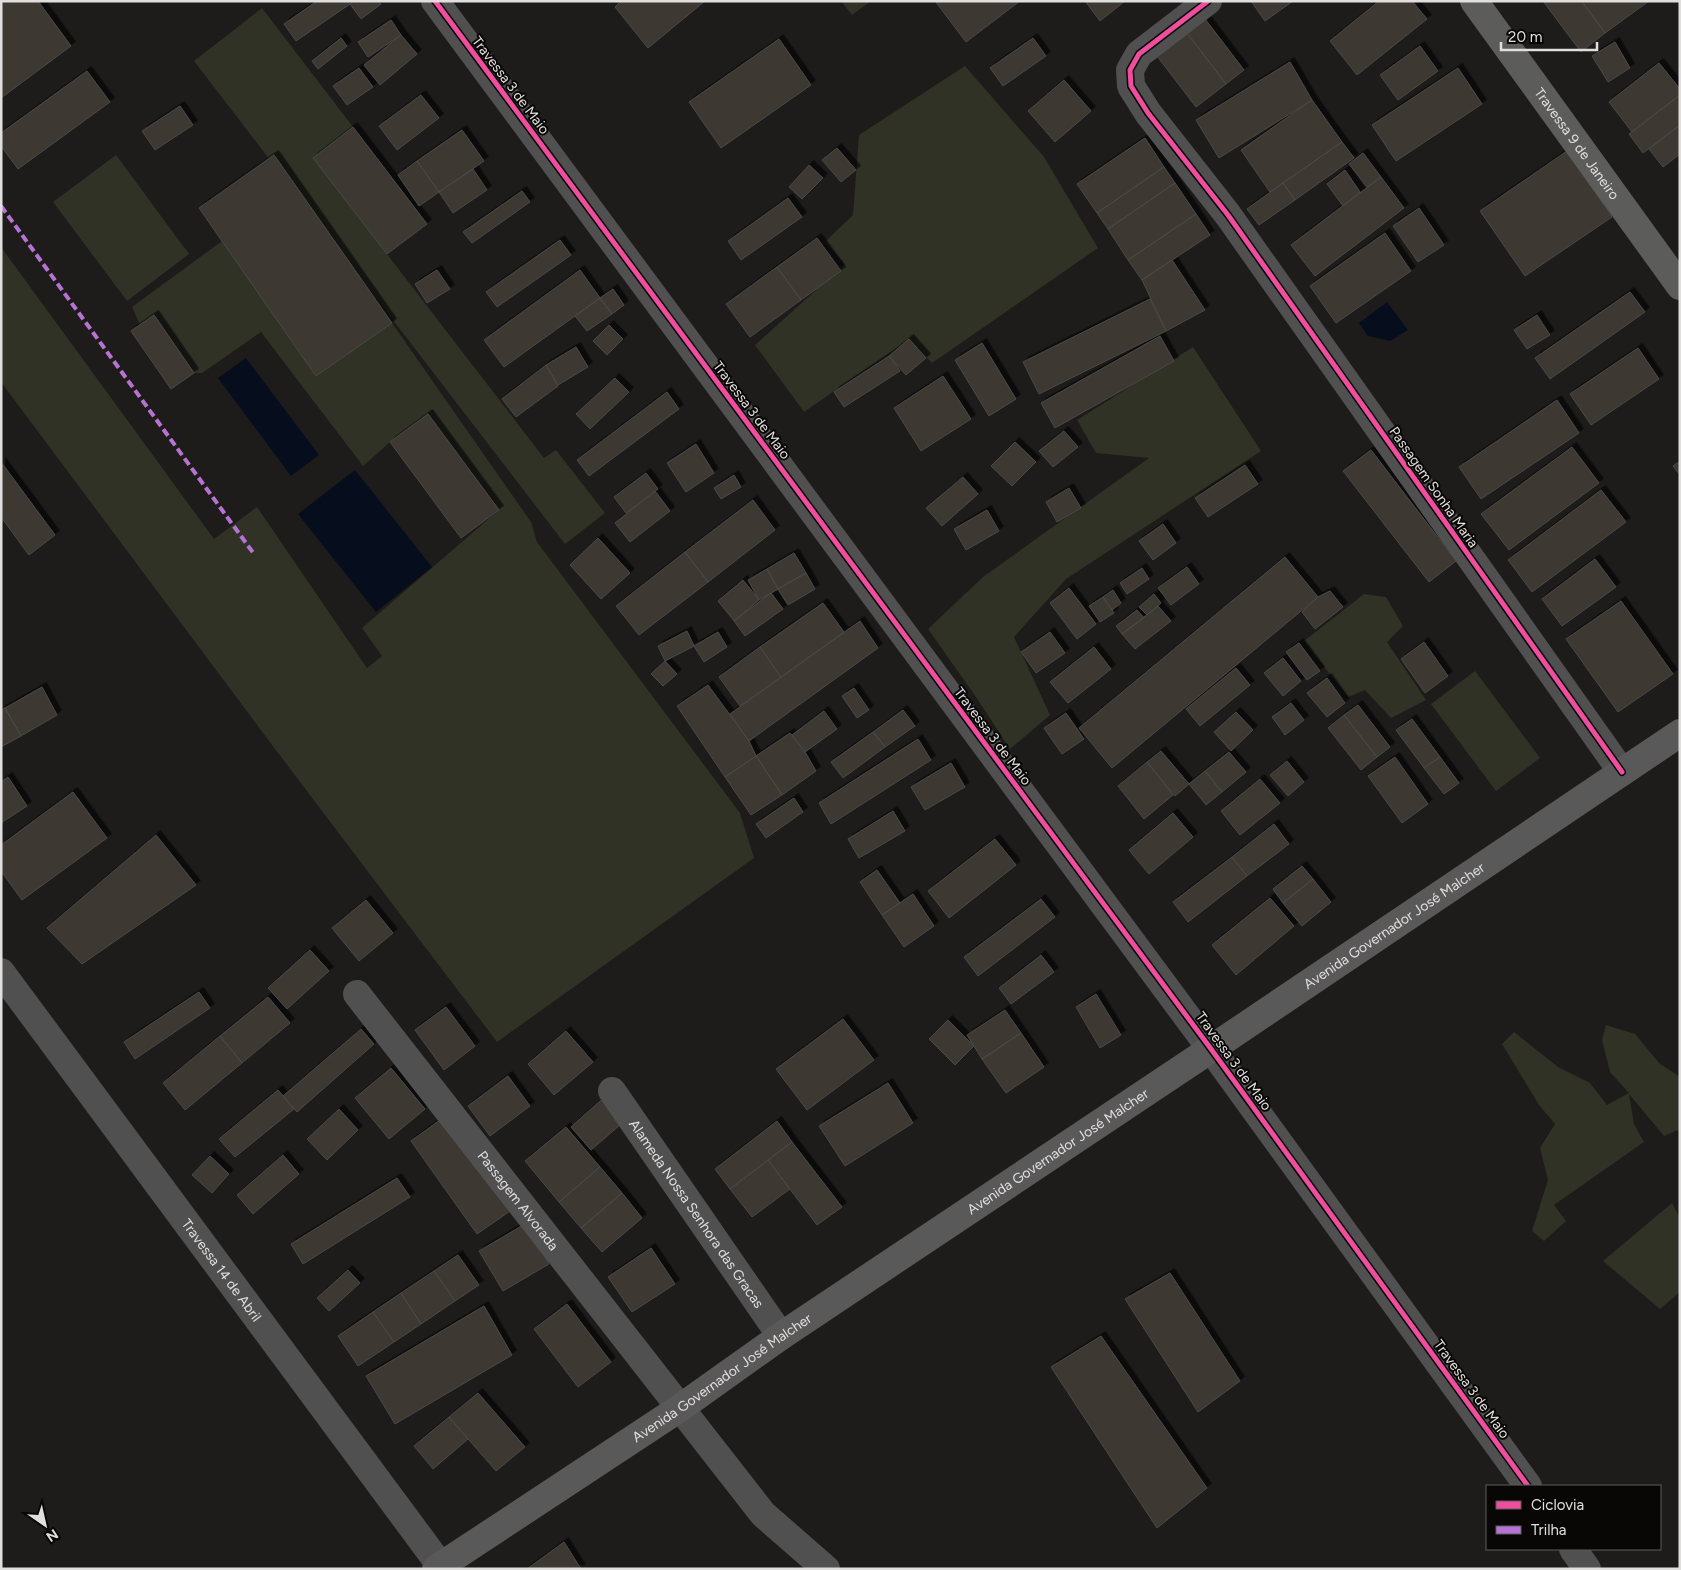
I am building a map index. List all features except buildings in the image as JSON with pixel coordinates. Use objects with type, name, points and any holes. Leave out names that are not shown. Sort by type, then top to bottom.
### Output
[{"type":"main road","name":"Travessa 9 de Janeiro","points":[[1474,1],[1680,286]]},
{"type":"main road","name":"Avenida Governador José Malcher","points":[[440,1568],[680,1408],[781,1336],[1211,1050],[1680,733]]},
{"type":"street","name":"Travessa 3 de Maio","points":[[435,1],[1211,1050],[1527,1485]]},
{"type":"street","name":"Passagem Sonha Maria","points":[[1208,1],[1139,54],[1133,61],[1129,77],[1131,86],[1148,113],[1228,215],[1622,772]]},
{"type":"street","name":"Travessa 14 de Abril","points":[[1,972],[440,1568]]},
{"type":"street","name":"Passagem Alvorada","points":[[357,994],[764,1514],[826,1569]]},
{"type":"street","name":"Alameda Nossa Senhora das Gracas","points":[[612,1091],[781,1336]]},
{"type":"street","points":[[1574,1550],[1587,1569]]},
{"type":"green space","points":[[841,1],[871,1],[852,15]]},
{"type":"green space","points":[[262,8],[353,127],[313,158],[544,458],[556,450],[605,513],[565,544],[194,61]]},
{"type":"green space","points":[[965,66],[1044,157],[1098,248],[932,363],[909,339],[804,412],[755,345],[845,264],[825,242],[853,215],[859,135]]},
{"type":"green space","points":[[116,155],[189,254],[127,301],[53,202]]},
{"type":"green space","points":[[222,241],[392,323],[531,522],[537,542],[740,813],[754,858],[497,1042],[1,382],[1,247],[214,539],[257,507],[367,668],[382,656],[362,628],[499,510],[428,415],[390,442],[363,466],[261,332],[202,373],[194,373],[154,315],[140,325],[132,307]]},
{"type":"green space","points":[[1193,347],[1261,451],[1066,579],[1014,637],[1050,715],[1010,749],[928,629],[983,577],[1149,458],[1096,453],[1077,420]]},
{"type":"green space","points":[[1364,594],[1386,597],[1403,626],[1387,642],[1426,700],[1391,718],[1365,690],[1348,697],[1304,641]]},
{"type":"green space","points":[[1475,671],[1540,758],[1496,791],[1431,704]]},
{"type":"green space","points":[[1606,1025],[1635,1034],[1659,1063],[1680,1077],[1680,1129],[1664,1136],[1629,1094],[1634,1124],[1644,1142],[1554,1205],[1566,1221],[1544,1241],[1532,1231],[1548,1180],[1540,1148],[1555,1124],[1539,1105],[1502,1044],[1514,1032],[1558,1067],[1590,1083],[1607,1105],[1629,1093],[1610,1072],[1602,1040]]},
{"type":"green space","points":[[1672,1203],[1680,1218],[1680,1292],[1660,1309],[1603,1261]]},
{"type":"water","points":[[1387,302],[1408,330],[1390,341],[1368,336],[1359,323]]},
{"type":"water","points":[[246,358],[319,455],[291,476],[218,378]]},
{"type":"water","points":[[355,470],[432,567],[376,612],[298,514]]},
{"type":"marked path","points":[[1,206],[254,554]]},
{"type":"cycle path","points":[[435,1],[1211,1049],[1527,1485]]},
{"type":"cycle path","points":[[1208,1],[1139,54],[1130,70],[1131,86],[1148,113],[1228,215],[1622,772]]}]
